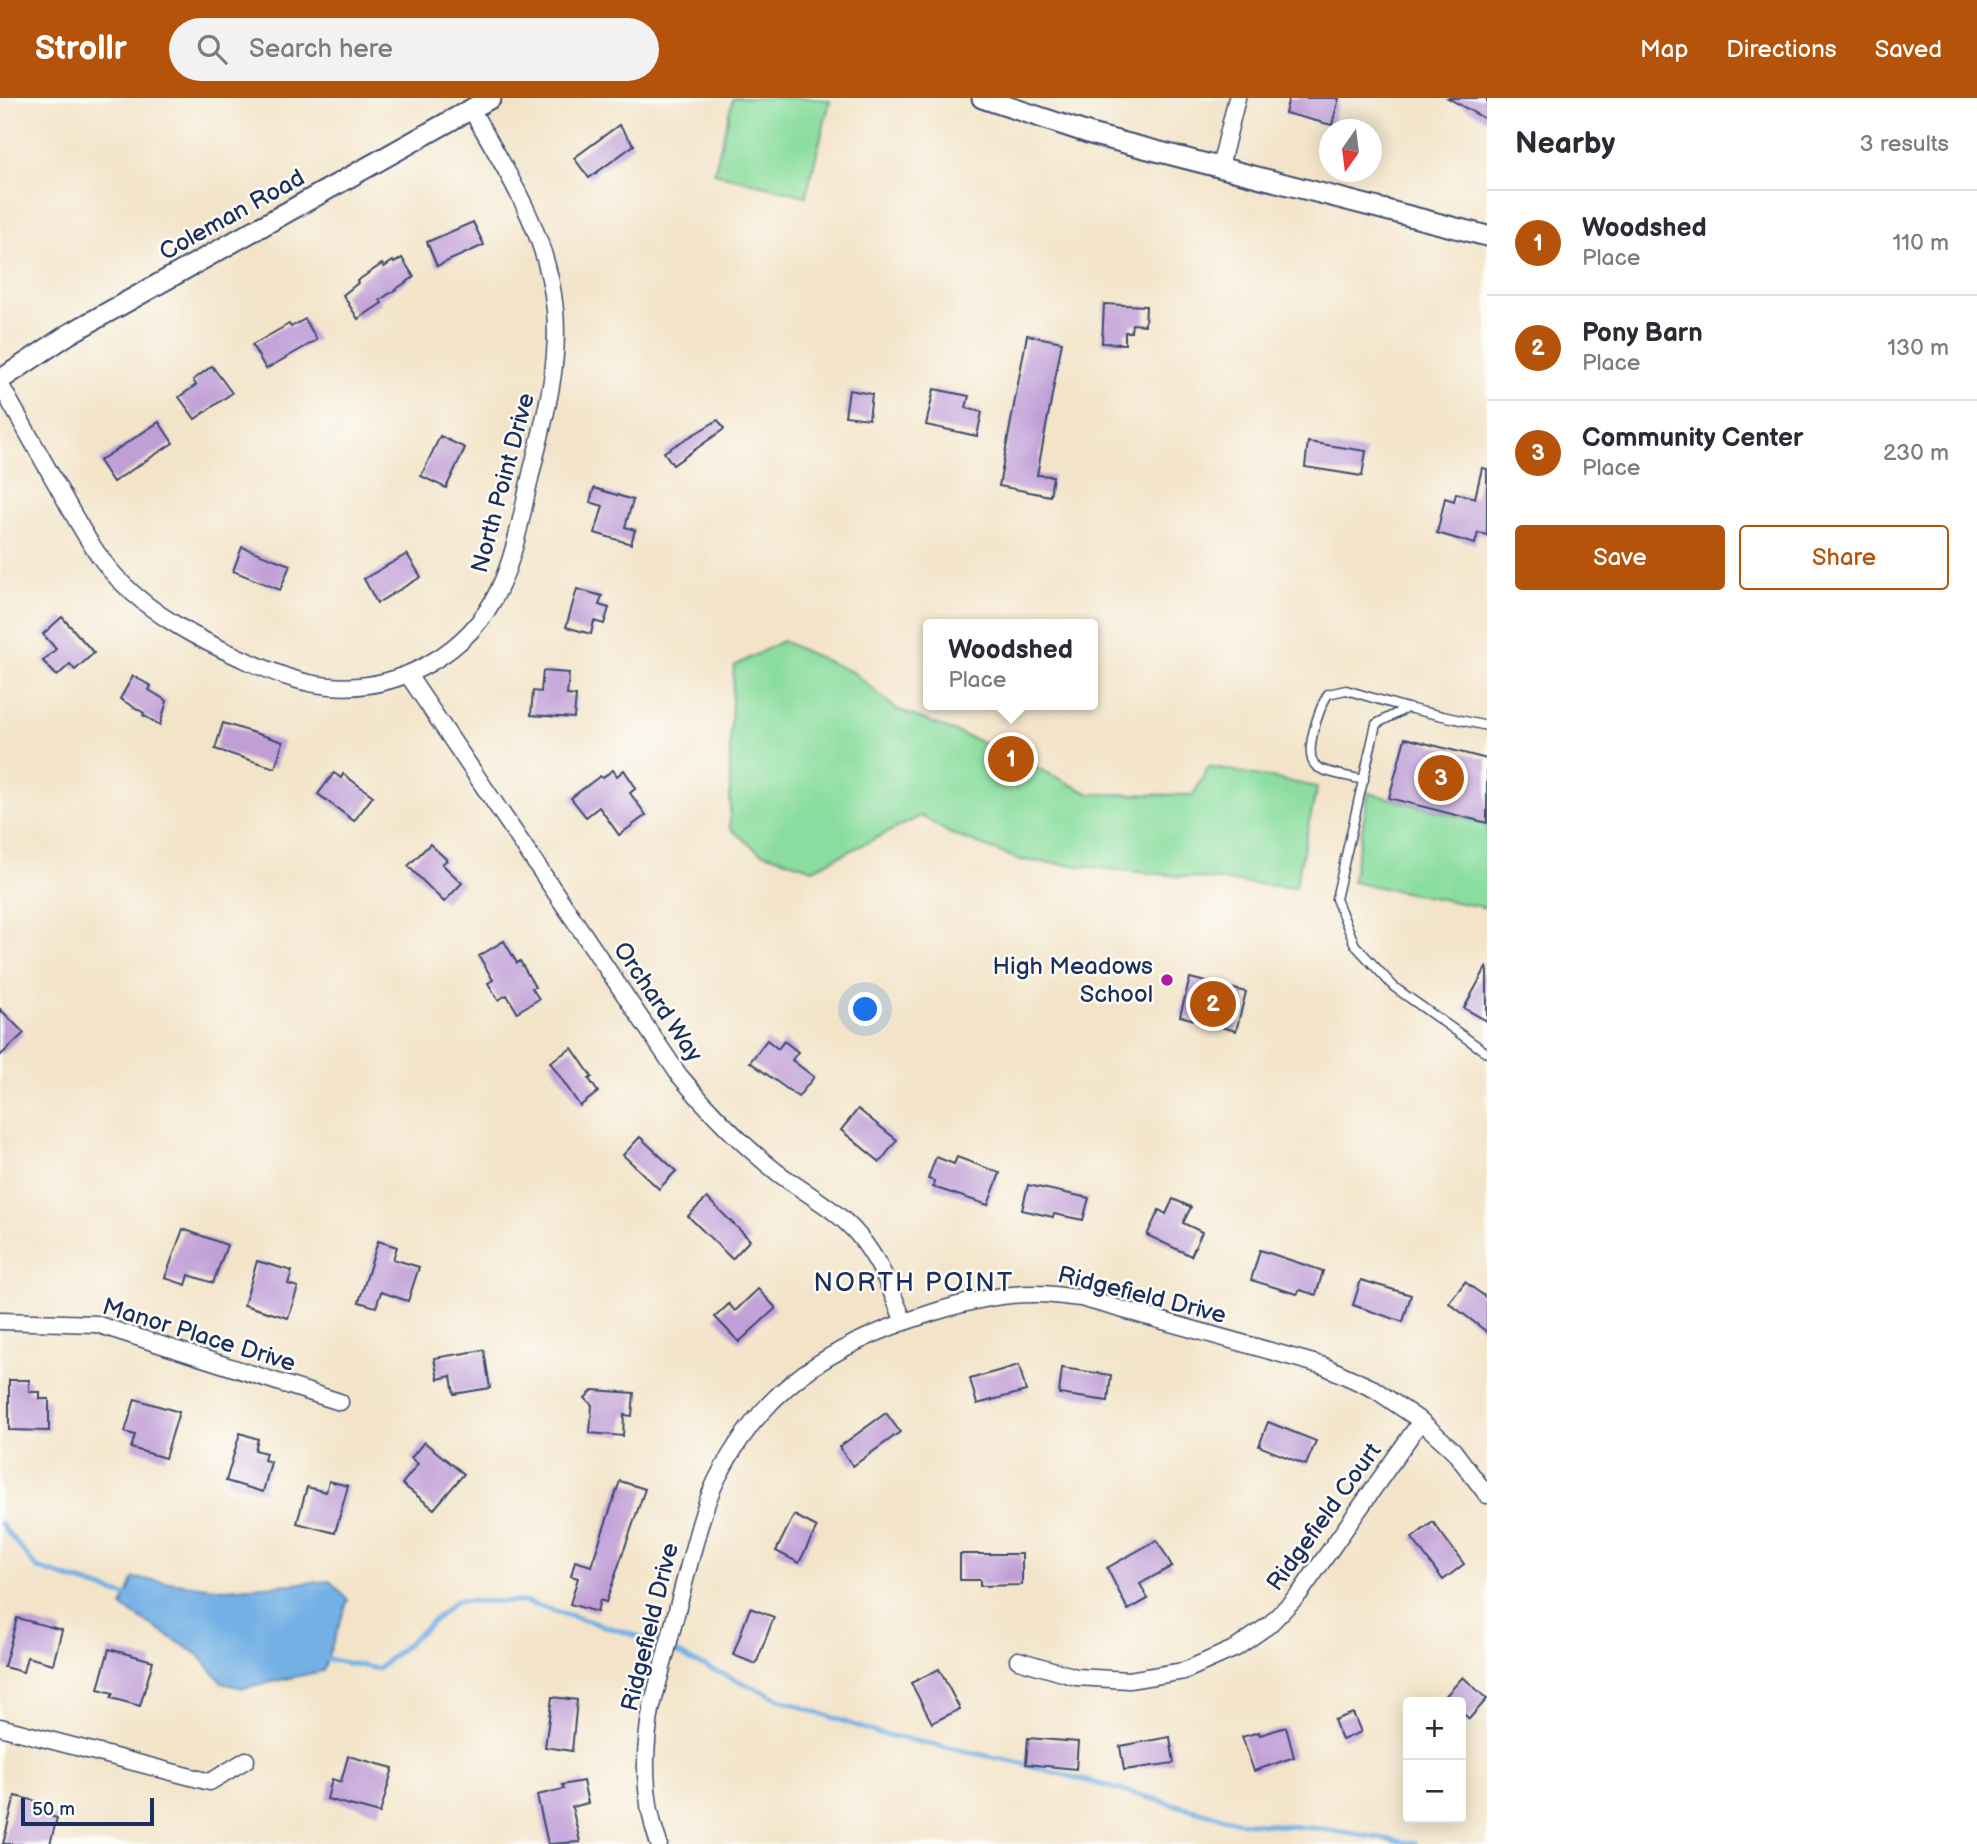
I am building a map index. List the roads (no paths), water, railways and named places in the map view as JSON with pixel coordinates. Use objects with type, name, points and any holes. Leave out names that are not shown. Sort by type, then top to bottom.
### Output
[{"type":"street","name":"Coleman Road","points":[[0,382],[69,334],[491,98]]},
{"type":"street","points":[[982,98],[1094,135],[1487,236]]},
{"type":"street","points":[[1220,167],[1237,98]]},
{"type":"street","name":"North Point Drive","points":[[0,382],[89,543],[121,582],[159,614],[206,643],[278,674],[304,682],[357,687],[383,683],[408,675],[435,661],[461,641],[483,617],[499,589],[511,556],[554,371],[555,309],[542,246],[524,202],[471,109]]},
{"type":"street","name":"Orchard Way","points":[[408,675],[679,1074],[710,1111],[744,1145],[835,1213],[858,1234],[884,1272],[904,1322]]},
{"type":"street","name":"Ridgefield Drive","points":[[659,1844],[647,1798],[646,1740],[651,1710],[702,1517],[717,1479],[735,1447],[766,1406],[808,1369],[852,1342],[960,1303],[997,1296],[1039,1294],[1081,1298],[1324,1366],[1374,1389],[1421,1421],[1453,1451],[1487,1495]]},
{"type":"street","name":"Manor Place Drive","points":[[0,1321],[96,1324],[340,1402]]},
{"type":"street","name":"Ridgefield Court","points":[[1018,1660],[1076,1677],[1129,1680],[1184,1671],[1236,1648],[1269,1625],[1300,1593],[1421,1421]]},
{"type":"street","points":[[0,1727],[210,1782],[246,1760]]},
{"type":"lane","points":[[1364,780],[1318,769],[1313,763],[1311,745],[1322,704],[1328,694],[1346,690],[1407,708],[1487,726]]},
{"type":"lane","points":[[1407,708],[1376,724],[1336,899],[1355,945],[1394,986],[1487,1053]]},
{"type":"water","points":[[134,1578],[225,1589],[330,1581],[348,1600],[323,1671],[243,1688],[222,1683],[199,1655],[122,1607]]},
{"type":"waterway","points":[[0,1523],[37,1568],[132,1598]]},
{"type":"waterway","points":[[321,1658],[378,1669],[456,1601],[525,1602],[660,1643],[688,1659],[785,1701],[877,1733],[1017,1762],[1239,1822],[1323,1829],[1415,1844]]},
{"type":"place","name":"Woodshed","points":[[1011,759]]},
{"type":"place","name":"Community Center","points":[[1441,778]]},
{"type":"place","name":"High Meadows School","points":[[1167,980]]},
{"type":"place","name":"Pony Barn","points":[[1213,1004]]},
{"type":"district","name":"NORTH POINT","points":[[914,1283]]}]
